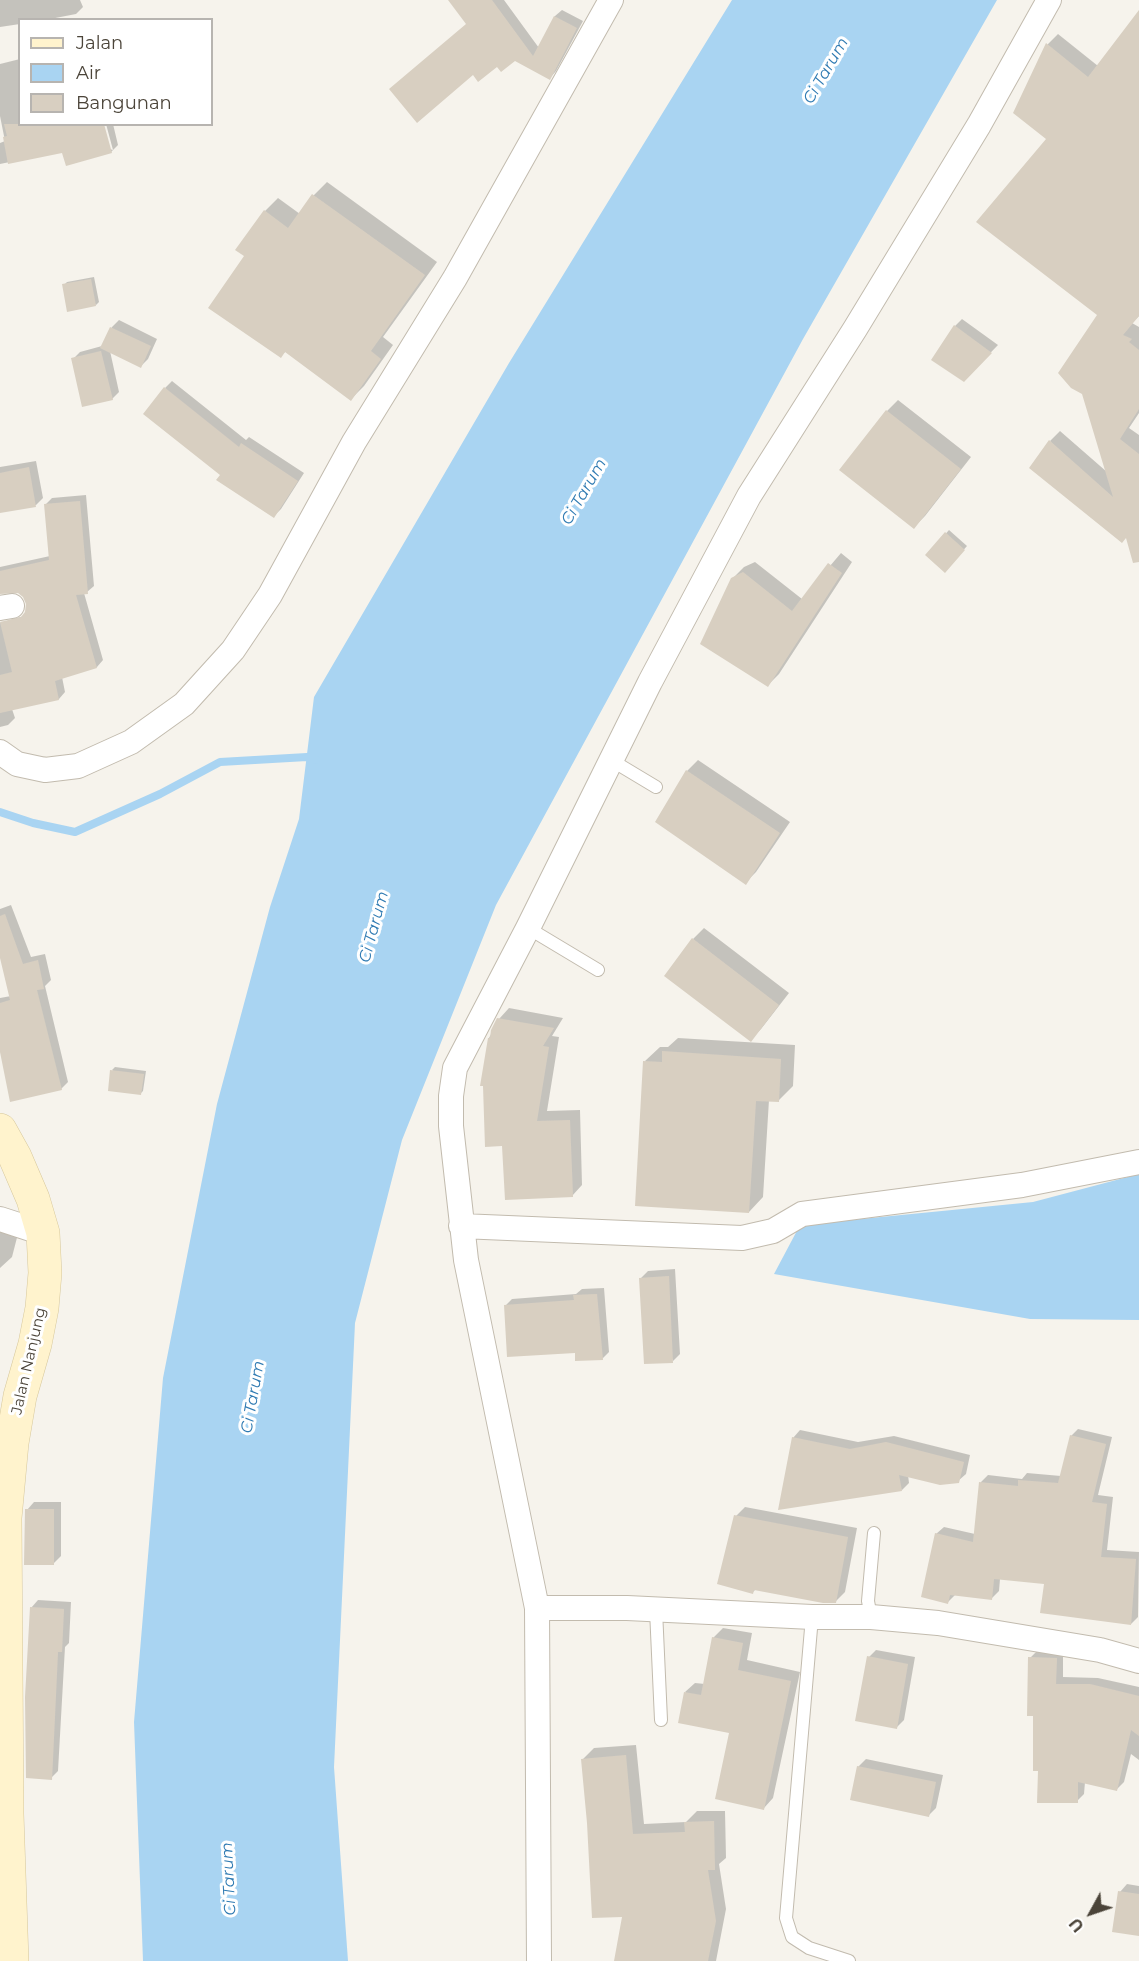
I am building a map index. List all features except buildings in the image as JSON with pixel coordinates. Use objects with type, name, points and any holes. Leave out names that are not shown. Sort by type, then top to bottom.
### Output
[{"type":"main road","name":"Jalan Nanjung","points":[[0,1130],[15,1157],[33,1199],[43,1233],[45,1273],[42,1308],[35,1344],[20,1396],[5,1471],[4,1873],[12,1961]]},
{"type":"street","points":[[0,752],[17,764],[45,770],[78,766],[131,742],[184,704],[233,650],[270,595],[354,442],[455,278],[610,0]]},
{"type":"street","points":[[539,1961],[537,1608],[488,1375],[461,1226],[451,1126],[451,1096],[455,1068],[528,928],[650,682],[749,496],[855,329],[979,125],[1049,0]]},
{"type":"street","points":[[461,1226],[742,1238],[772,1231],[802,1214],[1023,1185],[1139,1162]]},
{"type":"street","points":[[0,1219],[43,1233]]},
{"type":"street","points":[[537,1608],[871,1617],[938,1623],[1100,1650],[1139,1661]]},
{"type":"lane","points":[[611,760],[656,787]]},
{"type":"lane","points":[[528,928],[598,970]]},
{"type":"lane","points":[[871,1617],[868,1601],[874,1533]]},
{"type":"lane","points":[[656,1610],[661,1720]]},
{"type":"lane","points":[[812,1617],[786,1918],[792,1937],[809,1948],[849,1961]]},
{"type":"water","name":"Ci Tarum","points":[[732,0],[997,0],[803,339],[496,905],[402,1140],[355,1323],[334,1767],[348,1961],[143,1961],[134,1722],[163,1378],[217,1104],[270,907],[299,819],[314,697],[509,363]]},
{"type":"water","points":[[1139,1174],[1139,1320],[1030,1319],[774,1274],[800,1225],[1033,1202]]},
{"type":"waterway","points":[[0,812],[33,823],[75,832],[160,794],[220,762],[307,757],[316,760]]}]
